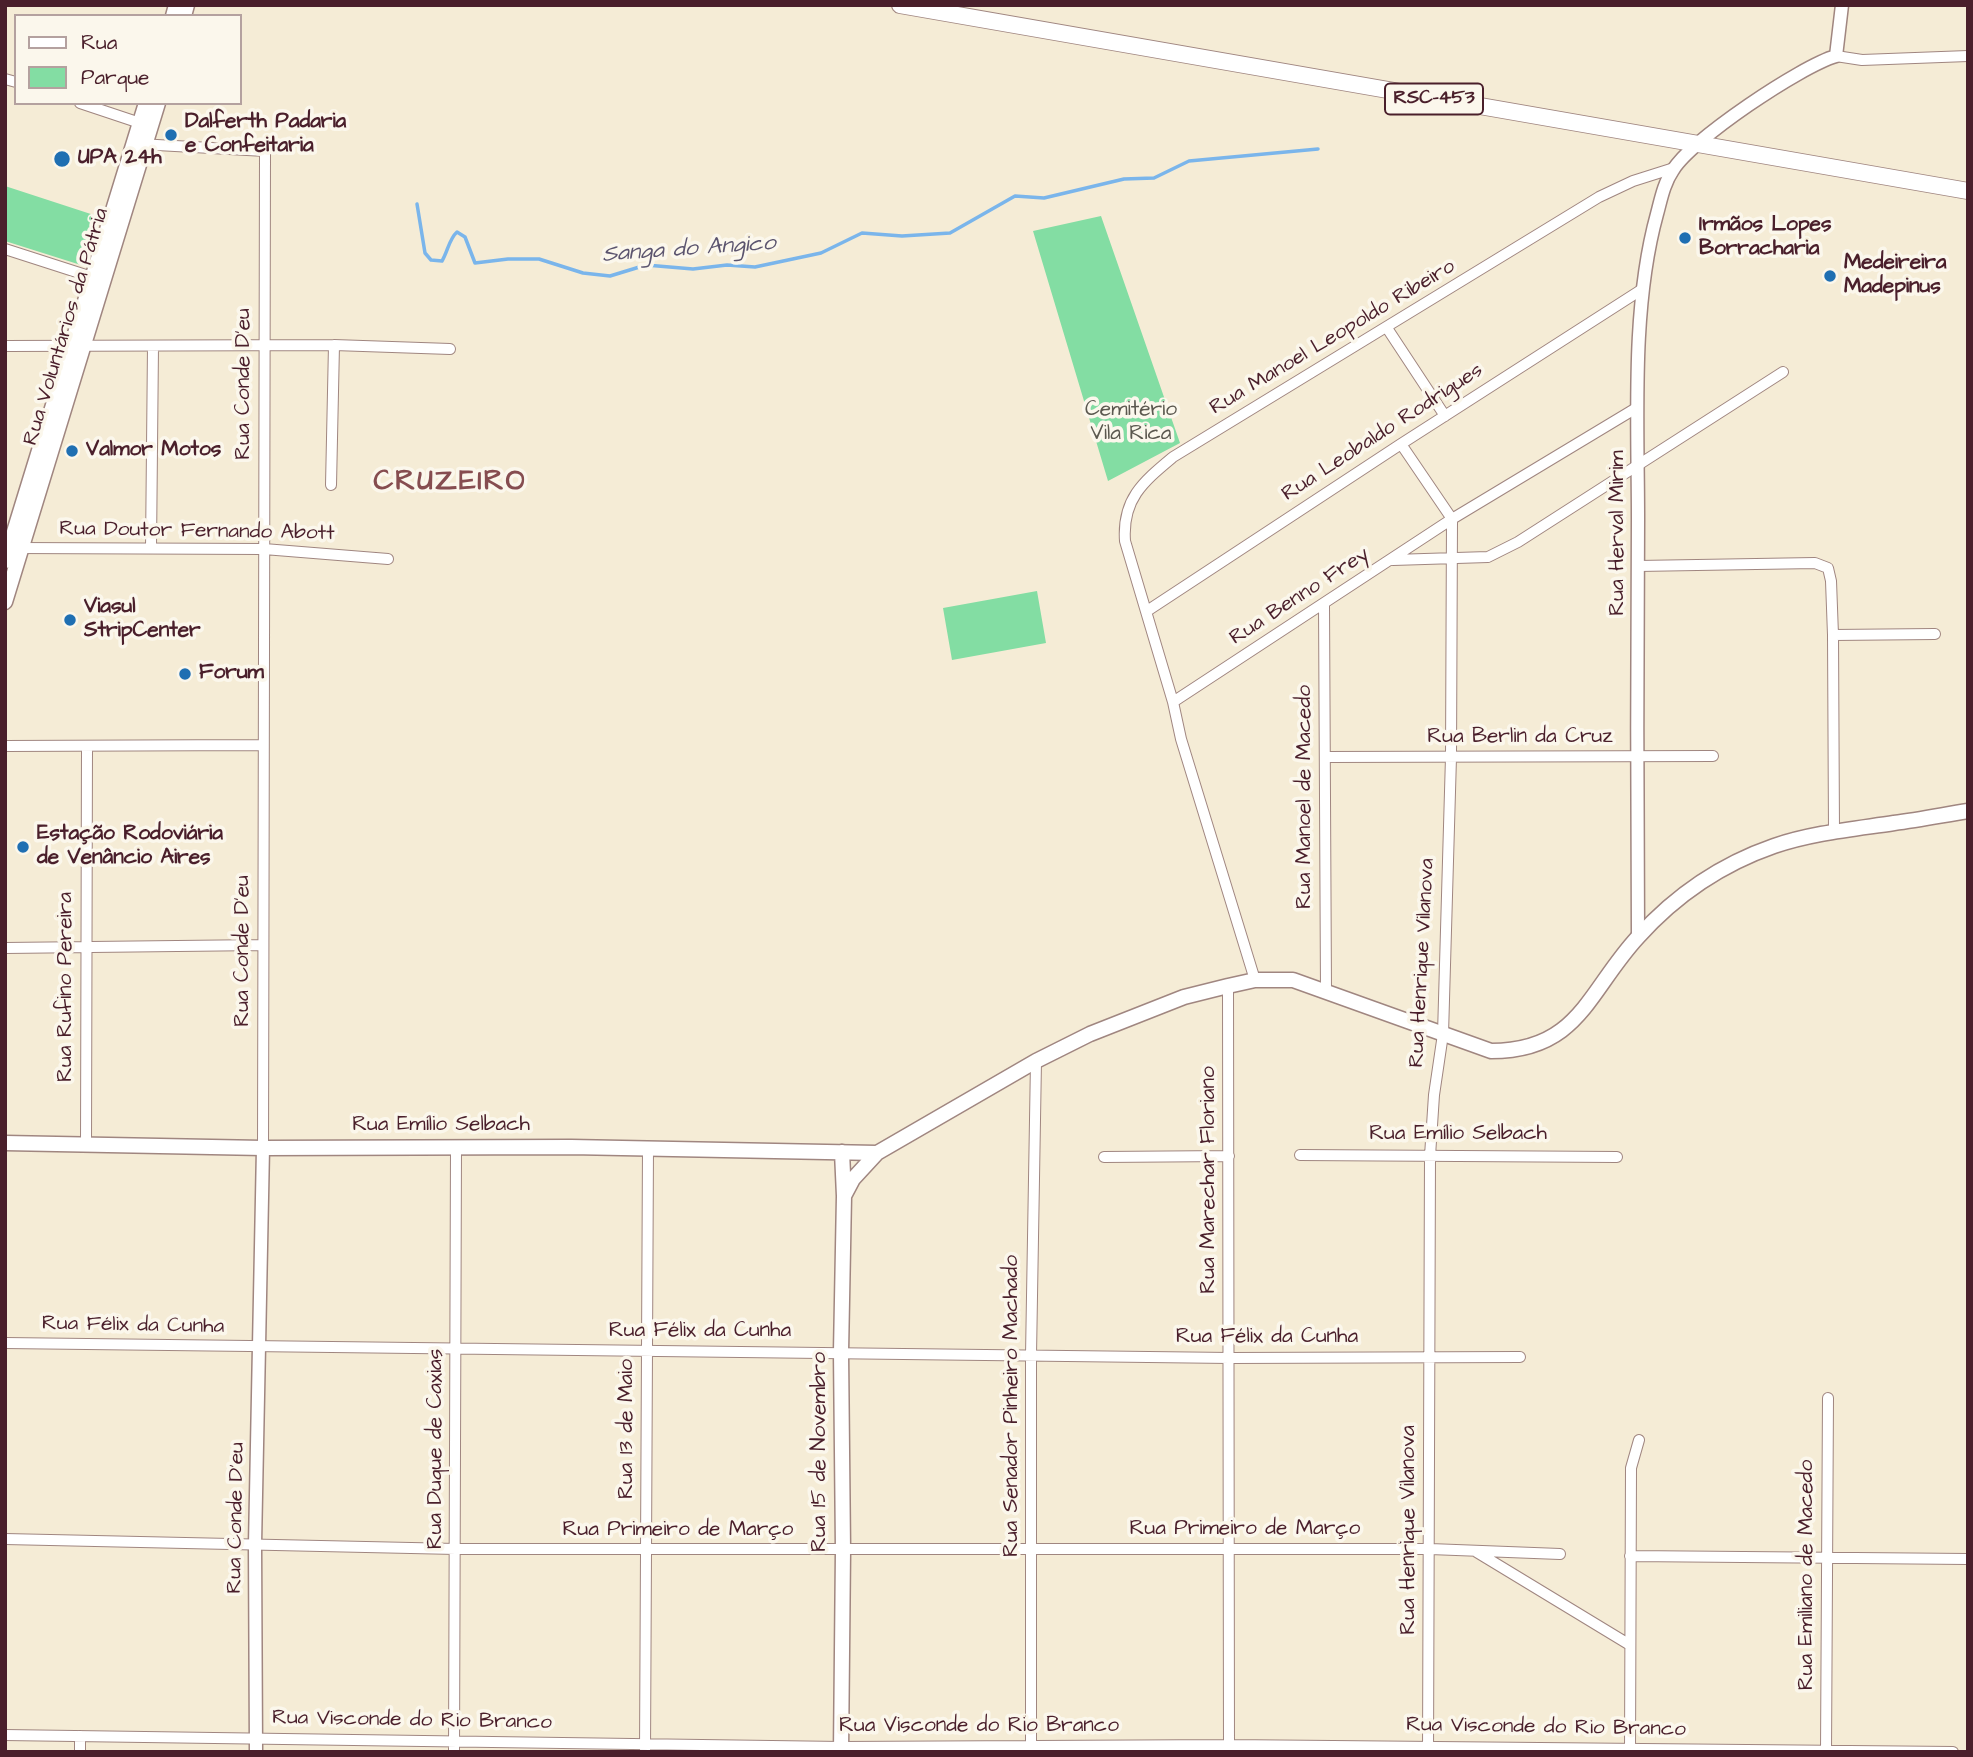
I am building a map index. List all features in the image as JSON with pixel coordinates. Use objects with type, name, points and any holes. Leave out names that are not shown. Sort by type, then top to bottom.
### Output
[{"type":"highway","name":"RSC-453","points":[[900,5],[1968,191]]},
{"type":"main road","name":"Rua Voluntários da Pátria","points":[[145,125],[146,105]]},
{"type":"main road","name":"Rua Voluntários da Pátria","points":[[5,603],[10,551],[45,451],[137,145],[157,105]]},
{"type":"main road","name":"Rua Voluntários da Pátria","points":[[76,346],[92,277],[133,186],[132,174],[137,159],[137,145]]},
{"type":"main road","points":[[844,1196],[853,1180],[877,1153],[1036,1061],[1090,1034],[1184,997],[1255,980],[1293,980],[1491,1051],[1516,1051],[1545,1042],[1574,1020],[1638,937],[1689,890],[1734,862],[1775,845],[1834,832],[1968,811]]},
{"type":"main road","name":"Rua Emílio Selbach","points":[[5,1143],[263,1148],[648,1148],[877,1153]]},
{"type":"main road","name":"Rua 15 de Novembro","points":[[841,1749],[842,1152]]},
{"type":"street","points":[[1842,5],[1836,56],[1862,60],[1968,56]]},
{"type":"street","name":"Rua Herval Mirim","points":[[1638,937],[1638,407],[1641,290],[1650,237],[1664,186],[1674,167],[1697,145],[1800,72],[1836,56]]},
{"type":"street","points":[[86,105],[145,125]]},
{"type":"street","name":"Rua Conde D'eu","points":[[137,145],[265,151],[263,1148],[258,1348],[256,1745]]},
{"type":"street","name":"Rua Manoel Leopoldo Ribeiro","points":[[1255,980],[1181,739],[1173,702],[1125,541],[1124,521],[1129,502],[1147,478],[1173,457],[1599,197],[1633,181],[1674,167]]},
{"type":"street","points":[[5,249],[92,277]]},
{"type":"street","name":"Rua Leobaldo Rodrigues","points":[[1147,611],[1641,290]]},
{"type":"street","points":[[1387,327],[1445,415]]},
{"type":"street","points":[[331,485],[334,345]]},
{"type":"street","points":[[5,346],[334,345],[450,349]]},
{"type":"street","points":[[151,548],[153,346]]},
{"type":"street","name":"Rua Benno Frey","points":[[1173,702],[1392,560],[1488,557],[1518,542],[1638,463],[1753,394],[1783,372]]},
{"type":"street","points":[[1392,560],[1452,519],[1638,407]]},
{"type":"street","points":[[1401,444],[1452,519]]},
{"type":"street","name":"Rua Henrique Vilanova","points":[[1429,1749],[1430,1156],[1434,1095],[1443,1034],[1451,757],[1452,519]]},
{"type":"street","name":"Rua Doutor Fernando Abott","points":[[10,551],[264,549],[388,559]]},
{"type":"street","points":[[1638,566],[1815,563],[1828,568],[1833,635],[1834,832]]},
{"type":"street","name":"Rua Manoel de Macedo","points":[[1324,604],[1326,991]]},
{"type":"street","points":[[1833,635],[1935,634]]},
{"type":"street","points":[[5,746],[264,746]]},
{"type":"street","name":"Rua Rufino Pereira","points":[[86,1145],[87,746]]},
{"type":"street","name":"Rua Berlin da Cruz","points":[[1326,757],[1713,756]]},
{"type":"street","points":[[5,947],[263,945]]},
{"type":"street","name":"Rua Marechar Floriano","points":[[1228,986],[1229,1748]]},
{"type":"street","name":"Rua Senador Pinheiro Machado","points":[[1031,1749],[1031,1355],[1036,1061]]},
{"type":"street","name":"Rua Duque de Caxias","points":[[455,1746],[456,1147]]},
{"type":"street","name":"Rua 13 de Maio","points":[[645,1748],[648,1148]]},
{"type":"street","name":"Rua Emílio Selbach","points":[[1300,1155],[1617,1157]]},
{"type":"street","points":[[1104,1157],[1229,1156]]},
{"type":"street","name":"Rua Félix da Cunha","points":[[5,1343],[1230,1358],[1520,1357]]},
{"type":"street","name":"Rua Emiliano de Macedo","points":[[1826,1751],[1828,1398]]},
{"type":"street","points":[[1630,1750],[1631,1468],[1639,1440]]},
{"type":"street","name":"Rua Primeiro de Março","points":[[5,1539],[456,1549],[1430,1549],[1560,1554]]},
{"type":"street","points":[[1474,1551],[1630,1645]]},
{"type":"street","points":[[1630,1556],[1968,1559]]},
{"type":"street","name":"Rua Visconde do Rio Branco","points":[[5,1735],[256,1745],[1953,1752]]},
{"type":"street","points":[[80,1736],[80,1752]]},
{"type":"green space","points":[[5,186],[100,217],[84,266],[5,241]]},
{"type":"green space","name":"Cemitério Vila Rica","points":[[1101,216],[1180,443],[1108,481],[1033,231]]},
{"type":"green space","points":[[1037,591],[1046,643],[952,660],[943,608]]},
{"type":"waterway","name":"Sanga do Angico","points":[[417,204],[425,253],[431,260],[442,261],[457,232],[465,237],[475,263],[539,259],[583,273],[610,276],[646,265],[693,269],[727,265],[755,267],[821,253],[862,233],[902,236],[950,233],[1015,196],[1044,198],[1124,179],[1154,178],[1189,161],[1318,149]]},
{"type":"place","name":"Dalferth Padaria e Confeitaria","points":[[171,135]]},
{"type":"place","name":"UPA 24h","points":[[62,159]]},
{"type":"place","name":"Irmãos Lopes Borracharia","points":[[1685,238]]},
{"type":"place","name":"Medeireira Madepinus","points":[[1830,276]]},
{"type":"place","name":"Valmor Motos","points":[[72,451]]},
{"type":"place","name":"Viasul StripCenter","points":[[70,620]]},
{"type":"place","name":"Forum","points":[[185,674]]},
{"type":"place","name":"Estação Rodoviária de Venâncio Aires","points":[[23,847]]},
{"type":"district","name":"CRUZEIRO","points":[[450,483]]}]
